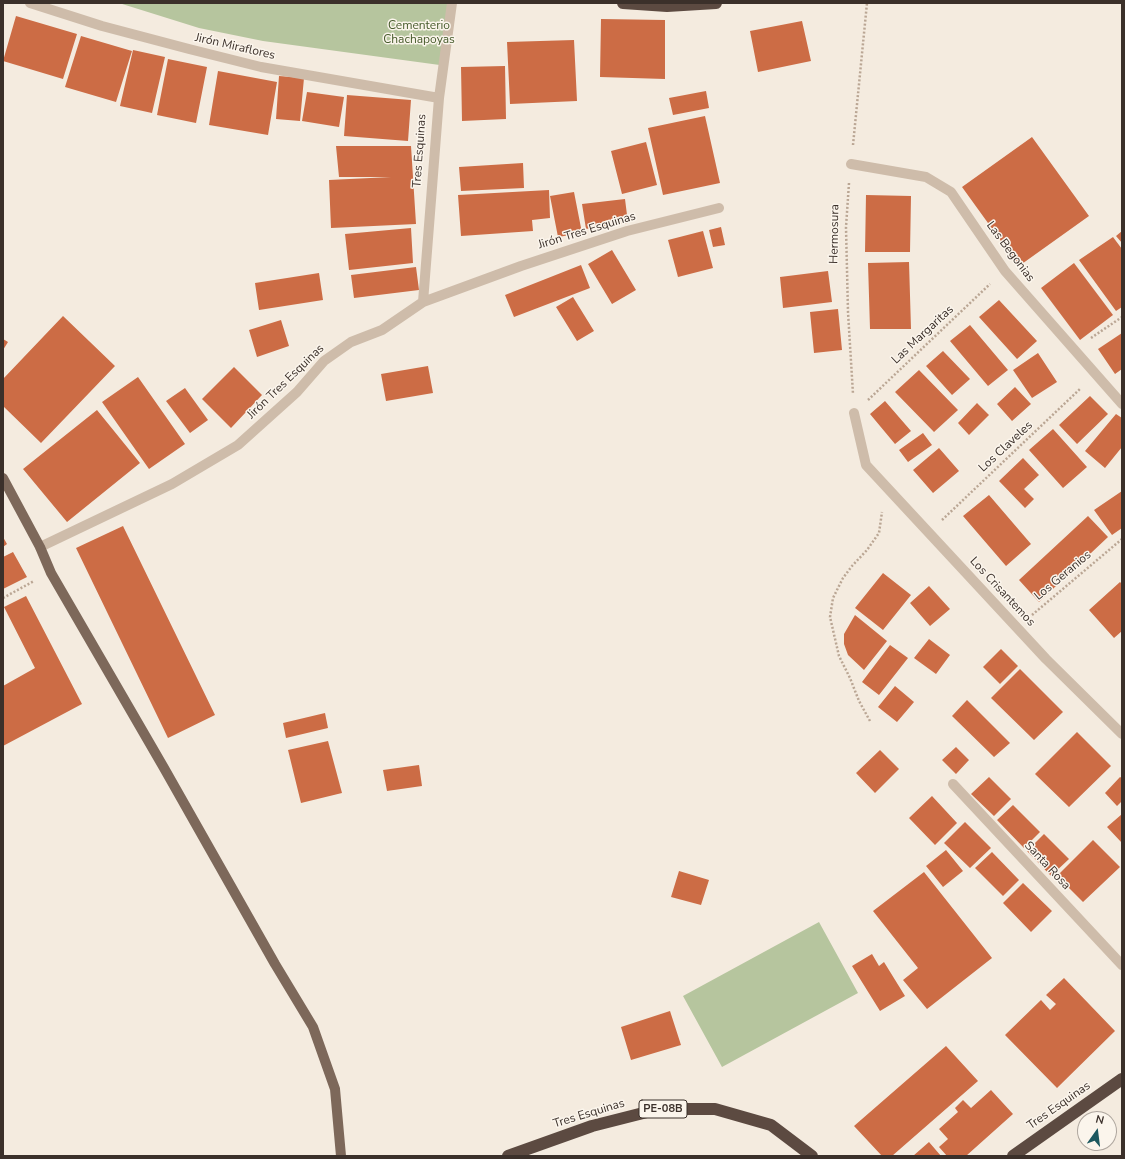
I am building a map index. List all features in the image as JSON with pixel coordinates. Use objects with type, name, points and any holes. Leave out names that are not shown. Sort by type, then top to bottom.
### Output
[{"type":"highway","points":[[623,3],[667,6],[716,3]]},
{"type":"highway","name":"Tres Esquinas","points":[[1013,1156],[1122,1080]]},
{"type":"highway","name":"Tres Esquinas","points":[[508,1156],[592,1126],[659,1109],[715,1109],[771,1125],[812,1156]]},
{"type":"main road","points":[[3,478],[40,547],[51,573],[275,964],[313,1027],[335,1089],[340,1156]]},
{"type":"street","name":"Jirón Miraflores","points":[[30,3],[102,26],[189,50],[261,67],[439,98]]},
{"type":"street","name":"Tres Esquinas","points":[[423,302],[439,98],[452,3]]},
{"type":"street","name":"Las Begonias","points":[[851,164],[926,176],[951,192],[1004,271],[1122,404]]},
{"type":"street","name":"Jirón Tres Esquinas","points":[[40,547],[172,484],[238,445],[297,392],[324,361],[351,342],[382,330],[423,302],[521,266],[627,231],[719,208]]},
{"type":"street","name":"Los Crisantemos","points":[[854,413],[866,465],[1046,659],[1122,734]]},
{"type":"street","name":"Santa Rosa","points":[[953,784],[1122,965]]},
{"type":"path","name":"Hermosura","points":[[854,413],[848,312],[846,227],[867,3]]},
{"type":"path","name":"Las Margaritas","points":[[854,413],[1004,271]]},
{"type":"path","points":[[1074,349],[1122,317]]},
{"type":"path","name":"Los Claveles","points":[[929,533],[1096,374]]},
{"type":"path","points":[[870,721],[859,701],[839,656],[830,617],[833,598],[843,578],[878,533],[887,488]]},
{"type":"path","name":"Los Geranios","points":[[1017,628],[1122,539]]},
{"type":"path","points":[[3,598],[51,573]]},
{"type":"green space","name":"Cementerio Chachapoyas","points":[[119,3],[451,3],[447,66],[263,41],[199,28]]},
{"type":"green space","points":[[819,922],[858,993],[722,1067],[683,996]]},
{"type":"building","points":[[16,16],[77,34],[63,79],[3,61]]},
{"type":"building","points":[[601,19],[665,20],[665,79],[600,77]]},
{"type":"building","points":[[802,21],[811,61],[758,72],[750,31]]},
{"type":"building","points":[[81,36],[132,51],[116,102],[65,87]]},
{"type":"building","points":[[574,40],[577,101],[510,104],[507,42]]},
{"type":"building","points":[[133,50],[165,57],[152,113],[120,106]]},
{"type":"building","points":[[168,59],[207,67],[196,123],[157,115]]},
{"type":"building","points":[[505,66],[506,119],[462,121],[461,67]]},
{"type":"building","points":[[218,71],[277,82],[268,135],[209,125]]},
{"type":"building","points":[[279,76],[304,78],[300,121],[276,119]]},
{"type":"building","points":[[706,91],[709,108],[673,115],[669,98]]},
{"type":"building","points":[[307,92],[344,97],[339,127],[302,121]]},
{"type":"building","points":[[347,95],[411,100],[408,141],[344,136]]},
{"type":"building","points":[[705,116],[720,183],[663,195],[648,128]]},
{"type":"building","points":[[1032,137],[1089,216],[1019,266],[962,187]]},
{"type":"building","points":[[646,142],[657,185],[622,194],[611,151]]},
{"type":"building","points":[[336,146],[411,146],[416,224],[331,228],[329,180],[391,177],[339,177]]},
{"type":"building","points":[[523,163],[524,188],[461,191],[459,167]]},
{"type":"building","points":[[549,190],[550,218],[532,220],[533,231],[461,236],[458,195]]},
{"type":"building","points":[[574,192],[582,233],[558,237],[550,196]]},
{"type":"building","points":[[866,195],[911,196],[910,252],[865,252]]},
{"type":"building","points":[[625,199],[628,223],[586,229],[582,204]]},
{"type":"building","points":[[721,227],[725,245],[713,247],[709,230]]},
{"type":"building","points":[[411,228],[413,263],[349,270],[345,234]]},
{"type":"building","points":[[703,231],[713,268],[678,277],[668,240]]},
{"type":"building","points":[[1122,231],[1122,243],[1116,236]]},
{"type":"building","points":[[1113,237],[1122,249],[1122,307],[1116,311],[1079,260]]},
{"type":"building","points":[[612,250],[636,290],[612,304],[588,264]]},
{"type":"building","points":[[909,262],[911,329],[870,329],[868,263]]},
{"type":"building","points":[[1074,263],[1113,315],[1080,340],[1041,288]]},
{"type":"building","points":[[581,265],[590,288],[514,317],[505,295]]},
{"type":"building","points":[[416,267],[419,290],[354,298],[351,275]]},
{"type":"building","points":[[828,271],[832,302],[783,308],[780,277]]},
{"type":"building","points":[[319,273],[323,300],[259,310],[255,283]]},
{"type":"building","points":[[573,297],[594,331],[577,341],[556,307]]},
{"type":"building","points":[[999,300],[1037,341],[1017,359],[979,317]]},
{"type":"building","points":[[838,309],[842,350],[814,353],[810,312]]},
{"type":"building","points":[[63,316],[115,366],[41,443],[3,406],[3,379]]},
{"type":"building","points":[[281,320],[289,346],[257,357],[249,330]]},
{"type":"building","points":[[970,325],[1008,370],[988,386],[950,341]]},
{"type":"building","points":[[1122,333],[1122,369],[1115,374],[1098,349]]},
{"type":"building","points":[[3,339],[8,342],[3,350]]},
{"type":"building","points":[[943,351],[970,379],[952,395],[926,366]]},
{"type":"building","points":[[1038,353],[1057,382],[1032,398],[1013,370]]},
{"type":"building","points":[[428,366],[433,393],[386,401],[381,374]]},
{"type":"building","points":[[234,367],[262,395],[231,428],[202,399]]},
{"type":"building","points":[[919,370],[958,410],[934,432],[895,392]]},
{"type":"building","points":[[138,377],[185,444],[149,469],[102,402]]},
{"type":"building","points":[[1015,387],[1031,404],[1012,421],[997,404]]},
{"type":"building","points":[[185,388],[208,420],[190,433],[166,401]]},
{"type":"building","points":[[1090,396],[1108,414],[1077,444],[1059,425]]},
{"type":"building","points":[[885,401],[911,431],[895,444],[870,414]]},
{"type":"building","points":[[977,403],[989,415],[969,435],[958,423]]},
{"type":"building","points":[[97,410],[140,463],[67,522],[23,469]]},
{"type":"building","points":[[1116,414],[1122,418],[1122,447],[1105,468],[1085,451]]},
{"type":"building","points":[[1053,429],[1087,467],[1063,488],[1029,450]]},
{"type":"building","points":[[923,433],[932,445],[908,462],[899,450]]},
{"type":"building","points":[[939,448],[959,471],[933,493],[913,470]]},
{"type":"building","points":[[1023,458],[1039,475],[1024,489],[1034,499],[1025,508],[999,481]]},
{"type":"building","points":[[1122,491],[1122,528],[1112,535],[1094,510]]},
{"type":"building","points":[[989,495],[1031,544],[1006,566],[963,516]]},
{"type":"building","points":[[1088,516],[1108,537],[1039,602],[1019,580]]},
{"type":"building","points":[[123,526],[215,715],[168,738],[76,548]]},
{"type":"building","points":[[3,537],[7,544],[3,547]]},
{"type":"building","points":[[13,552],[27,577],[3,589],[3,557]]},
{"type":"building","points":[[883,573],[911,595],[883,630],[855,608]]},
{"type":"building","points":[[1120,582],[1122,584],[1122,631],[1114,638],[1089,610]]},
{"type":"building","points":[[929,586],[950,609],[930,626],[910,603]]},
{"type":"building","points":[[26,596],[82,704],[3,746],[3,686],[35,668],[4,607]]},
{"type":"building","points":[[855,615],[887,641],[864,670],[848,655],[844,644],[844,634]]},
{"type":"building","points":[[929,639],[950,655],[936,674],[914,658]]},
{"type":"building","points":[[890,645],[908,658],[879,695],[862,682]]},
{"type":"building","points":[[1001,649],[1018,666],[1000,684],[983,667]]},
{"type":"building","points":[[1020,669],[1063,712],[1034,740],[991,698]]},
{"type":"building","points":[[895,686],[914,702],[897,722],[878,707]]},
{"type":"building","points":[[967,700],[1010,743],[994,757],[952,716]]},
{"type":"building","points":[[325,713],[328,728],[286,738],[283,723]]},
{"type":"building","points":[[1077,732],[1111,766],[1069,807],[1035,774]]},
{"type":"building","points":[[328,741],[342,793],[301,803],[288,750]]},
{"type":"building","points":[[956,747],[969,760],[956,774],[942,760]]},
{"type":"building","points":[[880,750],[899,769],[875,793],[856,773]]},
{"type":"building","points":[[419,765],[422,786],[387,791],[383,770]]},
{"type":"building","points":[[989,777],[1011,799],[994,816],[971,794]]},
{"type":"building","points":[[1120,777],[1122,778],[1122,801],[1117,806],[1105,793]]},
{"type":"building","points":[[932,796],[957,823],[935,845],[909,818]]},
{"type":"building","points":[[1013,805],[1040,832],[1024,848],[997,820]]},
{"type":"building","points":[[1122,814],[1122,843],[1107,827]]},
{"type":"building","points":[[965,822],[991,848],[970,868],[944,843]]},
{"type":"building","points":[[1044,834],[1069,859],[1051,876],[1027,851]]},
{"type":"building","points":[[1093,840],[1120,867],[1083,902],[1057,876]]},
{"type":"building","points":[[946,850],[963,871],[943,887],[926,866]]},
{"type":"building","points":[[992,852],[1019,880],[1003,896],[975,868]]},
{"type":"building","points":[[679,871],[709,880],[701,905],[671,897]]},
{"type":"building","points":[[924,872],[992,958],[927,1009],[903,980],[918,968],[873,911]]},
{"type":"building","points":[[1023,883],[1052,911],[1031,932],[1003,903]]},
{"type":"building","points":[[872,954],[879,966],[884,962],[905,996],[880,1011],[852,966]]},
{"type":"building","points":[[1064,978],[1115,1031],[1057,1088],[1005,1035],[1041,1000],[1050,1010],[1056,1004],[1046,995]]},
{"type":"building","points":[[670,1011],[681,1045],[631,1060],[621,1027]]},
{"type":"building","points":[[946,1046],[978,1081],[892,1156],[882,1156],[854,1126]]},
{"type":"building","points":[[991,1090],[1013,1114],[966,1156],[947,1156],[939,1147],[948,1139],[939,1129],[958,1112],[955,1108],[963,1100],[971,1108]]},
{"type":"building","points":[[929,1142],[941,1156],[913,1156]]}]
